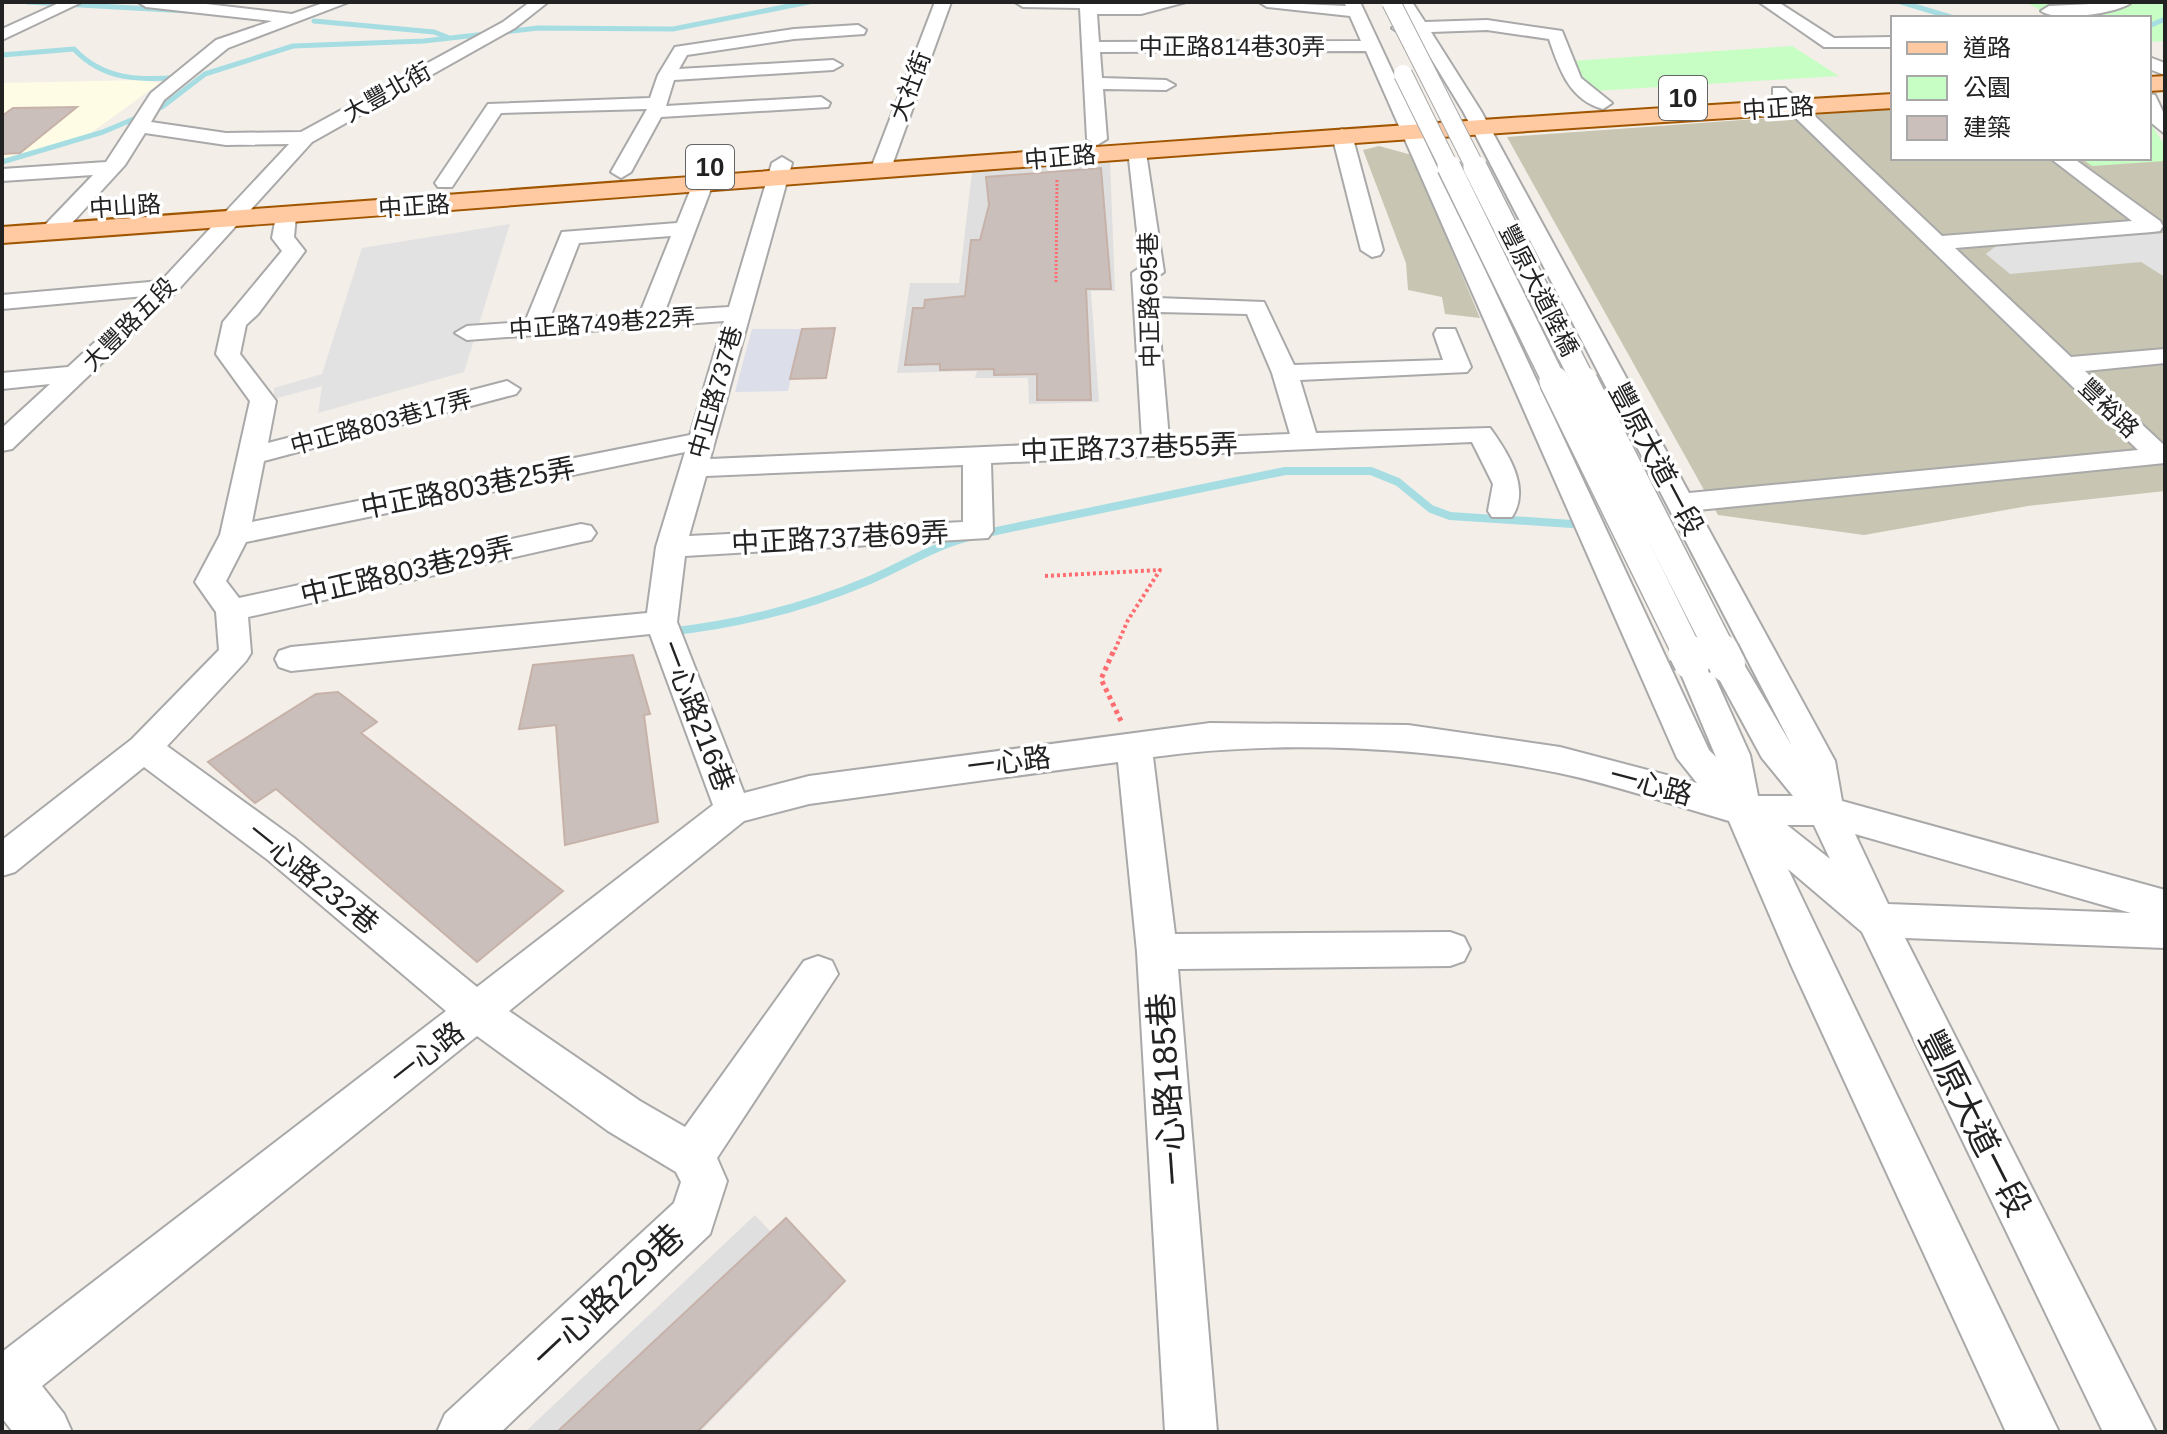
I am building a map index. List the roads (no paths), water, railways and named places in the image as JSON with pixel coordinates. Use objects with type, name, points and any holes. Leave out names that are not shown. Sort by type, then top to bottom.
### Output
[{"type":"main road","name":"中正路","points":[[248,198],[621,172],[780,172],[1097,139],[1788,100],[1891,84]]},
{"type":"main road","name":"中正路","points":[[1476,120],[1603,103],[1891,101]]},
{"type":"main road","name":"中正路","points":[[882,163],[1057,157],[1342,135],[1409,122]]},
{"type":"main road","name":"中正路","points":[[227,221],[702,186],[780,172]]},
{"type":"main road","name":"中山路","points":[[2,214],[248,198]]},
{"type":"main road","name":"中山路","points":[[2,235],[227,221]]},
{"type":"street","points":[[146,2],[295,19]]},
{"type":"street","points":[[52,231],[111,168],[144,118],[181,77],[222,44],[341,2]]},
{"type":"street","name":"大豐北街","points":[[248,198],[305,138],[509,25],[540,2]]},
{"type":"street","name":"大社街","points":[[882,163],[943,2]]},
{"type":"street","points":[[1023,2],[1141,9],[1178,2]]},
{"type":"street","points":[[1267,2],[1359,5],[1369,38],[1695,758],[1743,810],[1812,967],[2033,1432]]},
{"type":"street","name":"豐原大道陸橋","points":[[1391,2],[1727,664]]},
{"type":"street","name":"豐原大道一段","points":[[1404,2],[1476,120],[1817,761],[1826,811],[1876,920],[2130,1432]]},
{"type":"street","points":[[1767,2],[1830,43],[1891,42]]},
{"type":"street","points":[[2031,2],[2056,14],[2101,9],[2124,2]]},
{"type":"street","points":[[4,33],[69,4]]},
{"type":"street","points":[[1086,5],[1097,139]]},
{"type":"street","name":"豐原大道陸橋","points":[[1359,5],[1692,662],[1733,755],[1743,810]]},
{"type":"street","name":"中正路814巷30弄","points":[[1091,47],[1369,38],[1417,27],[1487,25],[1556,35],[1573,81],[1603,103]]},
{"type":"street","points":[[621,172],[657,108],[667,75],[681,51],[766,38],[858,30]]},
{"type":"street","points":[[667,75],[833,65]]},
{"type":"street","points":[[1094,83],[1166,85]]},
{"type":"street","name":"豐裕路","points":[[1680,503],[2160,456],[1788,100]]},
{"type":"street","points":[[445,183],[495,108],[657,108],[821,103]]},
{"type":"street","points":[[2151,109],[2165,128]]},
{"type":"street","points":[[144,118],[226,139]]},
{"type":"street","points":[[1342,135],[1372,250]]},
{"type":"street","points":[[126,147],[226,139],[305,138]]},
{"type":"street","name":"中正路695巷","points":[[1138,150],[1153,272],[1143,273],[1156,449]]},
{"type":"street","points":[[1938,243],[2152,226],[2063,160]]},
{"type":"street","points":[[2,175],[111,168]]},
{"type":"street","name":"中正路737巷","points":[[661,622],[671,547],[697,454],[725,371],[738,313],[780,172]]},
{"type":"street","points":[[650,319],[702,186]]},
{"type":"street","name":"大豐路五段","points":[[2,443],[168,287],[248,198]]},
{"type":"street","points":[[2,861],[144,748],[235,653],[232,610],[210,582],[235,535],[263,401],[228,354],[230,333],[294,251],[283,238],[285,216]]},
{"type":"street","points":[[534,328],[570,237],[685,229]]},
{"type":"street","points":[[2,302],[168,287]]},
{"type":"street","points":[[1145,305],[1256,307],[1285,373],[1305,441]]},
{"type":"street","name":"中正路749巷22弄","points":[[467,333],[738,313]]},
{"type":"street","points":[[1285,373],[1458,367],[1446,334]]},
{"type":"street","points":[[2064,365],[2165,356]]},
{"type":"street","points":[[2,381],[78,374]]},
{"type":"street","name":"中正路803巷17弄","points":[[254,455],[507,389]]},
{"type":"street","name":"中正路737巷55弄","points":[[697,454],[1156,449],[1481,434],[1507,484],[1502,511]]},
{"type":"street","name":"中正路737巷69弄","points":[[671,547],[978,531],[977,453]]},
{"type":"street","name":"中正路803巷25弄","points":[[235,535],[697,454]]},
{"type":"street","name":"中正路803巷29弄","points":[[232,610],[581,533]]},
{"type":"street","points":[[291,659],[661,622]]},
{"type":"street","name":"一心路216巷","points":[[661,622],[733,810]]},
{"type":"street","name":"豐原大道一段","points":[[1727,664],[1774,749],[1826,811]]},
{"type":"street","name":"一心路","points":[[4,1380],[478,1013],[733,810],[809,790],[1210,736],[1408,738],[1560,760],[1743,810],[1876,920]]},
{"type":"street","name":"一心路185巷","points":[[1134,747],[1157,952],[1191,1432]]},
{"type":"street","name":"一心路232巷","points":[[144,748],[281,849],[478,1013]]},
{"type":"street","points":[[1743,810],[1826,811],[2165,906]]},
{"type":"street","points":[[1876,920],[2165,931]]},
{"type":"street","points":[[1157,952],[1450,949]]},
{"type":"street","points":[[478,1013],[624,1116],[692,1156],[818,974]]},
{"type":"street","name":"一心路229巷","points":[[463,1432],[693,1217],[704,1181],[692,1156]]},
{"type":"street","points":[[4,1380],[46,1432]]},
{"type":"waterway","points":[[27,2],[187,11]]},
{"type":"waterway","points":[[2,162],[103,132],[162,107],[205,74],[293,46],[424,41],[538,28],[673,29],[809,2]]},
{"type":"waterway","points":[[1901,2],[1947,16]]},
{"type":"waterway","points":[[2151,25],[2165,19]]},
{"type":"waterway","points":[[314,21],[434,32],[447,37]]},
{"type":"waterway","points":[[2,55],[74,49],[110,73],[151,79],[180,77]]},
{"type":"waterway","points":[[982,534],[1285,471],[1371,471],[1398,482],[1431,509],[1450,516],[1572,524]]},
{"type":"waterway","points":[[667,632],[745,620],[796,606],[846,590],[966,538]]}]
